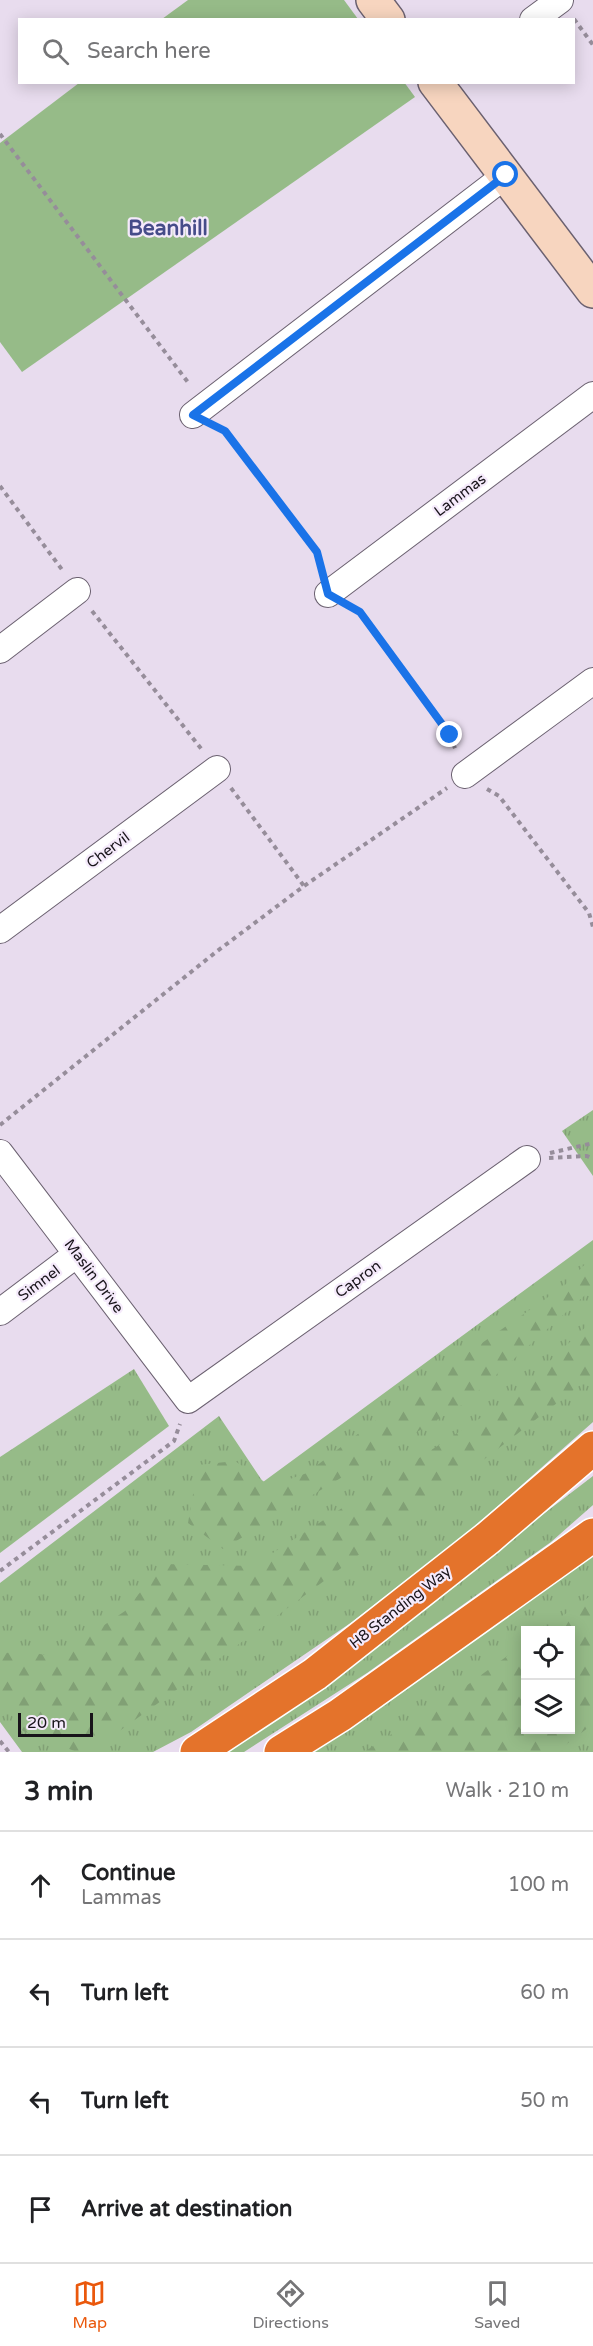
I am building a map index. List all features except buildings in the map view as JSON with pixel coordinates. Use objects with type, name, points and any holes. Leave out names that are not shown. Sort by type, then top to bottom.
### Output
[{"type":"highway","name":"H8 Standing Way","points":[[197,1752],[315,1674],[496,1531],[593,1448]]},
{"type":"highway","points":[[281,1752],[350,1708],[593,1535]]},
{"type":"street","points":[[374,0],[387,18]]},
{"type":"street","points":[[536,18],[560,0]]},
{"type":"street","points":[[441,84],[593,291]]},
{"type":"street","points":[[193,415],[506,175]]},
{"type":"street","name":"Lammas","points":[[328,594],[593,395]]},
{"type":"street","points":[[0,650],[77,591]]},
{"type":"street","points":[[465,776],[593,681]]},
{"type":"street","name":"Chervil","points":[[0,930],[217,769]]},
{"type":"street","name":"Maslin Drive","points":[[0,1153],[188,1400]]},
{"type":"street","name":"Capron","points":[[188,1400],[527,1158]]},
{"type":"street","name":"Simnel","points":[[0,1312],[77,1254]]},
{"type":"path","points":[[0,134],[189,383],[193,415],[225,431],[317,552],[328,594],[360,612],[450,735],[465,776],[499,796],[589,913],[593,927]]},
{"type":"path","points":[[0,486],[77,591],[217,769],[304,886]]},
{"type":"path","points":[[0,1125],[216,952],[304,886],[465,776]]},
{"type":"path","points":[[527,1158],[593,1143]]},
{"type":"path","points":[[527,1158],[587,1156],[593,1159]]},
{"type":"path","points":[[0,1571],[174,1441],[188,1400]]},
{"type":"path","points":[[0,1741],[9,1752]]},
{"type":"green space","points":[[188,0],[344,0],[357,18],[163,18]]},
{"type":"green space","points":[[78,84],[405,84],[415,97],[22,372],[0,342],[0,143]]},
{"type":"green space","points":[[593,1110],[593,1176],[562,1131]]},
{"type":"green space","points":[[593,1240],[593,1422],[472,1529],[352,1622],[191,1732],[153,1752],[22,1752],[0,1722],[0,1583],[219,1416],[263,1482]]},
{"type":"green space","points":[[593,1256],[593,1288],[465,1403],[223,1549],[188,1523],[198,1465],[235,1461],[270,1486],[307,1473],[423,1384],[564,1286]]},
{"type":"green space","points":[[593,1320],[593,1375],[343,1566],[90,1752],[77,1752],[23,1731],[0,1699],[0,1655],[17,1650],[57,1657],[125,1611],[163,1564],[253,1566],[511,1398]]},
{"type":"green space","points":[[134,1369],[169,1426],[0,1553],[0,1457]]},
{"type":"green space","points":[[593,1476],[593,1505],[551,1542],[367,1673],[244,1752],[216,1752],[354,1659]]},
{"type":"green space","points":[[593,1547],[593,1752],[304,1752]]},
{"type":"green space","points":[[593,1594],[593,1724],[556,1752],[364,1752],[466,1686],[521,1646],[521,1734],[575,1734],[575,1626],[549,1626]]},
{"type":"district","name":"Beanhill","points":[[168,228]]},
{"type":"route","points":[[450,735],[360,612],[328,594],[317,552],[225,431],[193,415],[506,175]]}]
